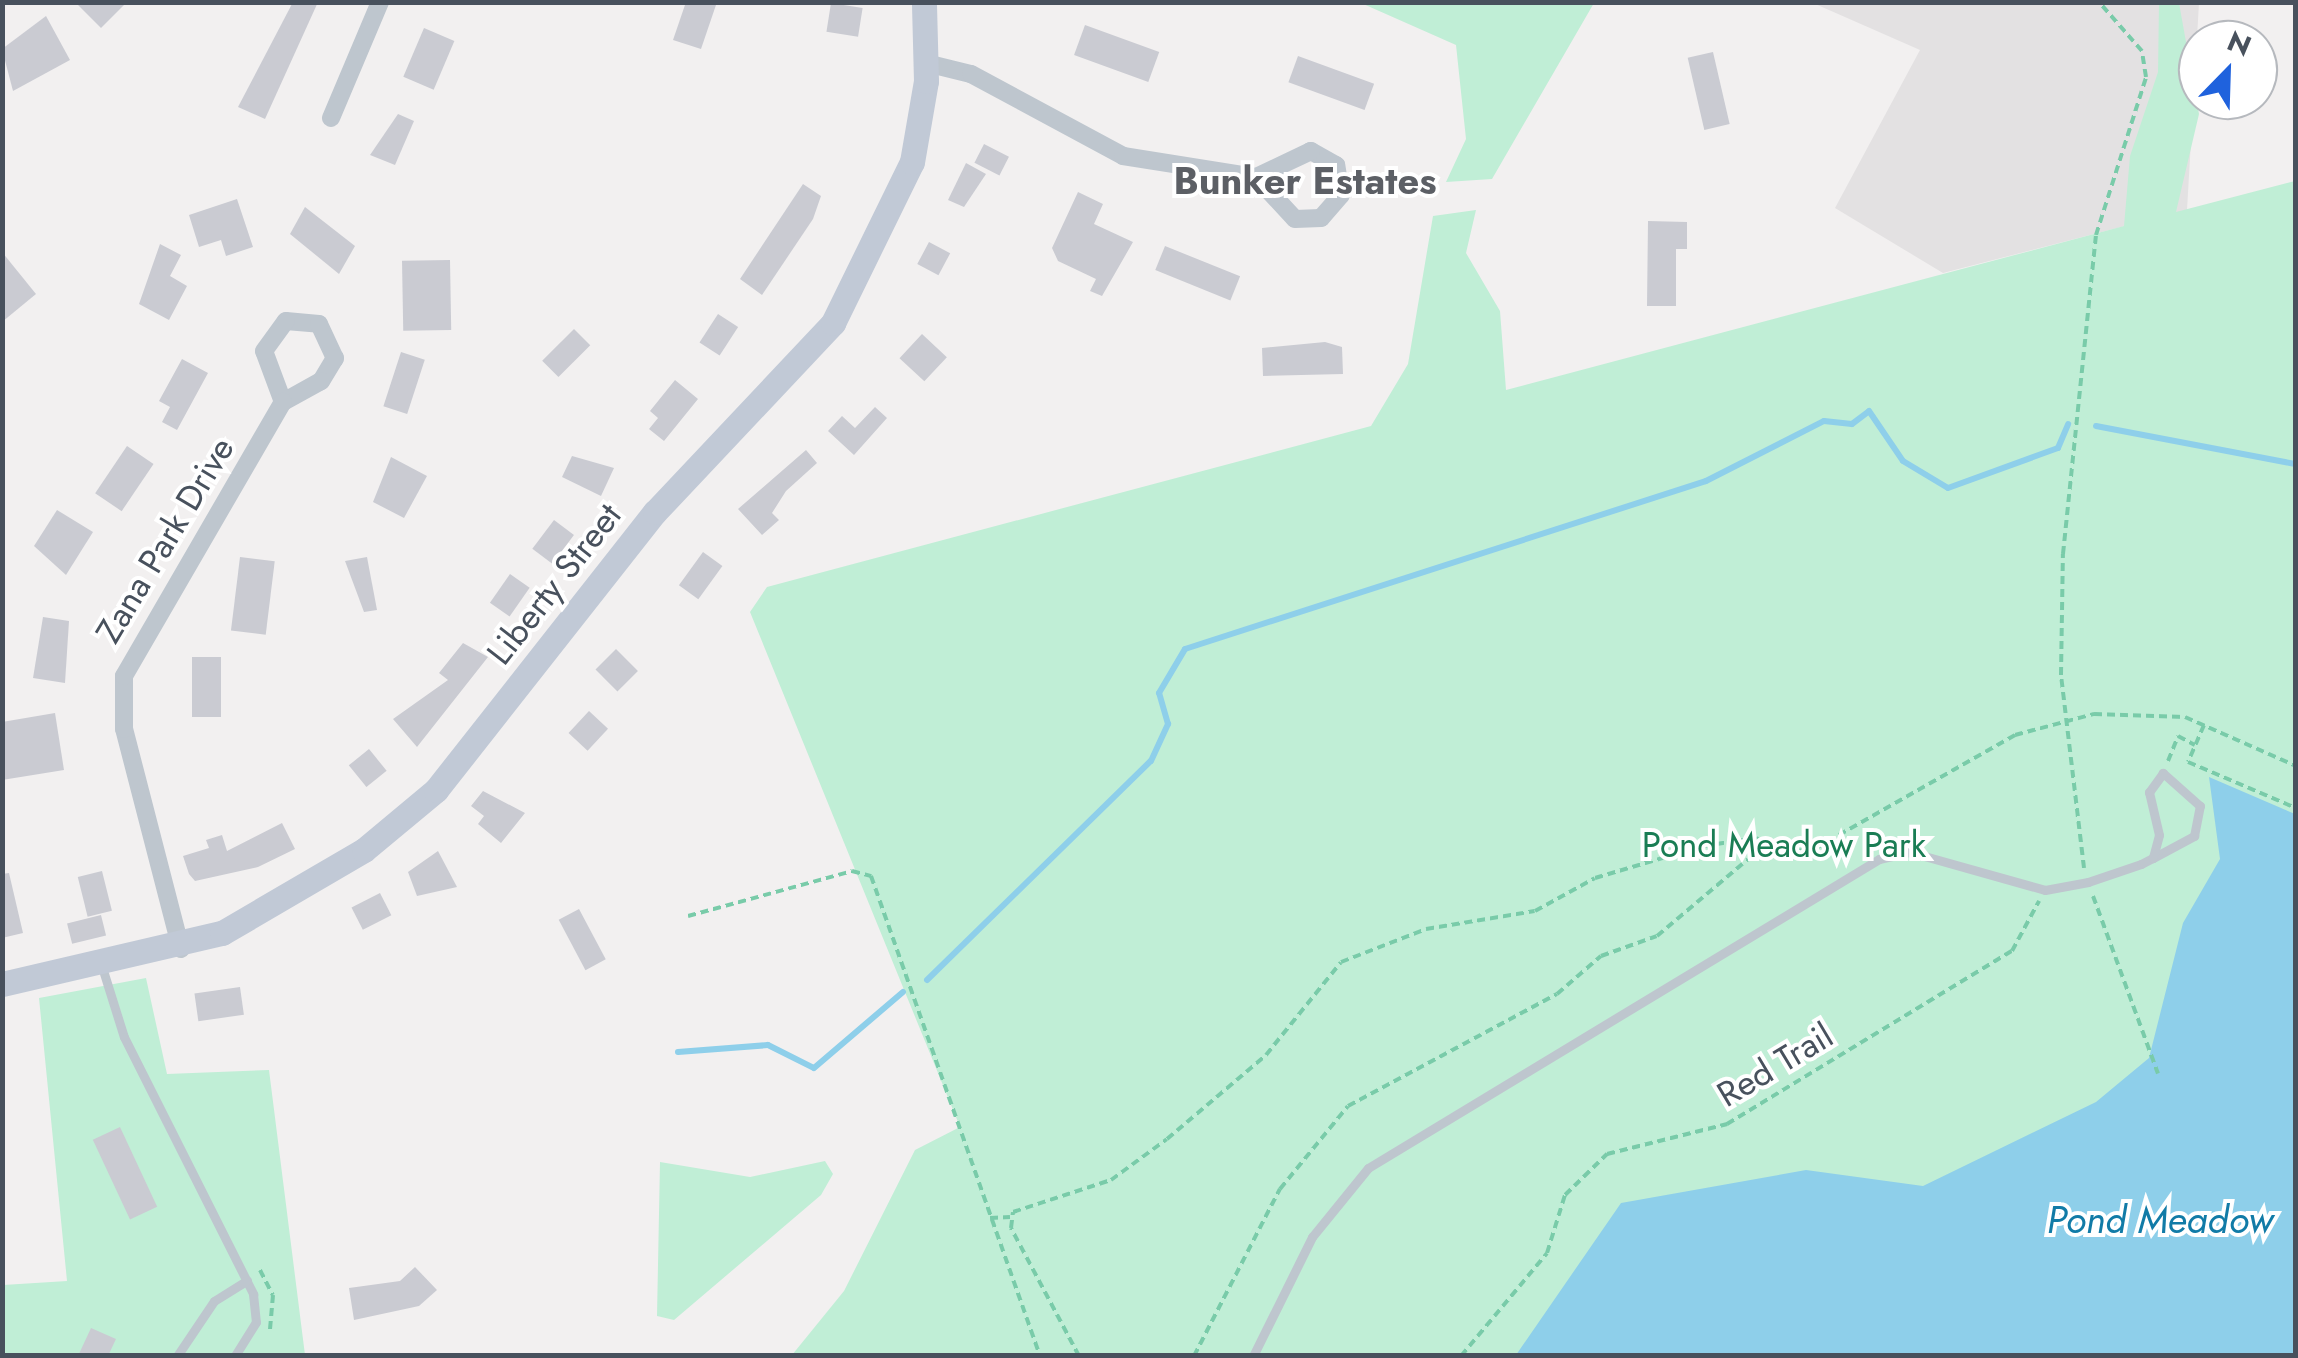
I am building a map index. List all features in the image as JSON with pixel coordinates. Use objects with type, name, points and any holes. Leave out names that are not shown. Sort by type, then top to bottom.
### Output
[{"type":"main road","name":"Liberty Street","points":[[2,984],[181,949],[278,904],[421,804],[655,512],[812,352],[901,195],[926,63],[924,2]]},
{"type":"street","points":[[331,118],[380,2]]},
{"type":"street","points":[[926,63],[972,74],[1124,156],[1256,177],[1302,220],[1327,214],[1341,195],[1336,165],[1311,150],[1256,177]]},
{"type":"street","points":[[306,318],[332,338],[333,366],[283,402],[265,344],[279,324],[306,318]]},
{"type":"street","name":"Zana Park Drive","points":[[181,949],[124,730],[124,676],[283,402]]},
{"type":"lane","points":[[1253,1356],[1312,1237],[1368,1168],[1879,859],[1910,852],[2045,890],[2153,858],[2194,836],[2202,820],[2189,790],[2163,773],[2149,792],[2159,835],[2153,858]]},
{"type":"lane","points":[[102,967],[124,1036],[248,1280],[258,1313],[235,1356]]},
{"type":"lane","points":[[177,1356],[214,1301],[248,1280]]},
{"type":"path","points":[[2064,720],[2063,554],[2096,235],[2146,76],[2132,34],[2099,2]]},
{"type":"path","points":[[1194,1356],[1280,1189],[1348,1106],[1558,994],[1601,956],[1657,936],[1748,859],[1791,852],[1843,836],[2014,735],[2064,720],[2123,710],[2204,725],[2296,766]]},
{"type":"path","points":[[2204,725],[2188,762],[2296,808]]},
{"type":"path","points":[[2163,773],[2178,736],[2195,745]]},
{"type":"path","points":[[988,1218],[1010,1217],[1111,1180],[1167,1139],[1266,1055],[1328,972],[1361,952],[1452,922],[1535,911],[1595,878],[1704,846],[1756,838],[1791,852]]},
{"type":"path","points":[[688,916],[852,871],[870,876],[1040,1356]]},
{"type":"path","name":"Red Trail","points":[[1462,1356],[1547,1253],[1565,1195],[1607,1154],[1672,1132],[1708,1133],[1862,1042],[1941,986],[2012,951],[2045,890]]},
{"type":"path","points":[[2149,1058],[2158,1074]]},
{"type":"path","points":[[1010,1217],[1080,1356]]},
{"type":"shaded area","points":[[1813,3],[2199,3],[2198,20],[2178,20],[2178,120],[2192,120],[2187,210],[1943,273],[1835,208],[1920,50]]},
{"type":"green space","points":[[1594,2],[1492,179],[1446,182],[1466,139],[1456,45],[1361,3]]},
{"type":"green space","name":"Pond Meadow Park","points":[[2159,3],[2179,3],[2182,20],[2178,20],[2178,120],[2198,120],[2176,212],[2295,181],[2295,1355],[792,1355],[844,1291],[915,1150],[960,1127],[750,612],[767,587],[1371,426],[1408,364],[1433,216],[1476,210],[1466,253],[1500,311],[1506,390],[2124,226],[2130,156],[2158,72]]},
{"type":"green space","points":[[146,978],[167,1074],[269,1070],[305,1355],[3,1356],[3,1285],[67,1281],[39,998]]},
{"type":"green space","points":[[825,1161],[833,1174],[821,1195],[674,1320],[657,1316],[660,1162],[750,1177]]},
{"type":"water","name":"Pond Meadow","points":[[2209,777],[2295,814],[2295,1355],[1516,1355],[1621,1203],[1806,1170],[1923,1186],[2096,1102],[2149,1058],[2183,923],[2220,859]]},
{"type":"building","points":[[75,2],[127,2],[101,28]]},
{"type":"building","points":[[293,2],[318,2],[265,119],[238,107]]},
{"type":"building","points":[[686,2],[717,2],[701,49],[673,40]]},
{"type":"building","points":[[831,3],[863,8],[858,37],[826,32]]},
{"type":"building","points":[[46,16],[70,60],[13,91],[2,49]]},
{"type":"building","points":[[1085,25],[1159,52],[1148,82],[1074,55]]},
{"type":"building","points":[[424,28],[454,41],[434,90],[403,77]]},
{"type":"building","points":[[1713,52],[1730,124],[1704,130],[1688,58]]},
{"type":"building","points":[[1298,56],[1374,84],[1365,110],[1288,82]]},
{"type":"building","points":[[398,114],[414,121],[395,165],[370,155]]},
{"type":"building","points":[[984,144],[1009,157],[999,175],[974,163]]},
{"type":"building","points":[[966,163],[986,174],[964,207],[948,200]]},
{"type":"building","points":[[803,184],[821,196],[813,219],[762,295],[740,279]]},
{"type":"building","points":[[1078,192],[1103,204],[1094,224],[1133,242],[1102,296],[1090,291],[1096,279],[1058,261],[1052,248]]},
{"type":"building","points":[[237,199],[253,247],[226,256],[221,240],[199,247],[189,215]]},
{"type":"building","points":[[305,207],[355,246],[339,274],[290,234]]},
{"type":"building","points":[[1648,221],[1687,222],[1687,249],[1676,249],[1676,306],[1647,306]]},
{"type":"building","points":[[929,242],[950,253],[938,275],[917,264]]},
{"type":"building","points":[[160,244],[181,255],[170,276],[187,286],[169,320],[139,304]]},
{"type":"building","points":[[1165,246],[1240,276],[1230,300],[1155,270]]},
{"type":"building","points":[[2,252],[36,294],[2,322]]},
{"type":"building","points":[[450,260],[451,330],[403,331],[402,261]]},
{"type":"building","points":[[718,314],[738,327],[720,356],[699,343]]},
{"type":"building","points":[[574,329],[590,345],[558,377],[542,361]]},
{"type":"building","points":[[922,334],[947,357],[924,381],[899,358]]},
{"type":"building","points":[[1325,342],[1342,347],[1343,374],[1263,376],[1262,348]]},
{"type":"building","points":[[401,352],[425,360],[407,414],[383,406]]},
{"type":"building","points":[[182,359],[208,373],[177,430],[162,422],[170,407],[159,401]]},
{"type":"building","points":[[675,380],[698,399],[664,441],[649,429],[658,418],[650,411]]},
{"type":"building","points":[[875,407],[887,418],[854,455],[828,431],[842,416],[855,428]]},
{"type":"building","points":[[127,446],[154,464],[122,511],[95,493]]},
{"type":"building","points":[[806,450],[817,463],[786,491],[772,513],[779,520],[762,535],[738,509]]},
{"type":"building","points":[[572,456],[614,468],[601,496],[562,477]]},
{"type":"building","points":[[391,457],[427,476],[404,518],[373,502]]},
{"type":"building","points":[[57,510],[93,532],[66,575],[34,546]]},
{"type":"building","points":[[554,520],[574,535],[552,564],[532,549]]},
{"type":"building","points":[[703,552],[722,566],[698,599],[679,585]]},
{"type":"building","points":[[240,557],[275,561],[266,635],[231,630]]},
{"type":"building","points":[[367,557],[377,610],[364,612],[345,561]]},
{"type":"building","points":[[510,574],[530,588],[510,616],[490,603]]},
{"type":"building","points":[[43,617],[69,621],[65,683],[33,678]]},
{"type":"building","points":[[463,643],[488,657],[417,747],[393,719],[448,680],[439,673]]},
{"type":"building","points":[[616,649],[638,671],[617,691],[595,670]]},
{"type":"building","points":[[192,657],[221,657],[221,717],[192,717]]},
{"type":"building","points":[[589,711],[608,729],[588,751],[569,733]]},
{"type":"building","points":[[55,713],[64,770],[2,780],[2,722]]},
{"type":"building","points":[[369,749],[387,771],[366,787],[349,765]]},
{"type":"building","points":[[483,791],[525,813],[501,843],[478,824],[484,816],[471,806]]},
{"type":"building","points":[[282,823],[295,849],[258,867],[195,881],[189,874],[183,856],[209,848],[206,840],[222,835],[227,851]]},
{"type":"building","points":[[438,851],[457,887],[417,896],[408,872]]},
{"type":"building","points":[[102,871],[112,911],[88,917],[78,877]]},
{"type":"building","points":[[9,873],[23,933],[2,938],[2,874]]},
{"type":"building","points":[[380,893],[391,915],[363,930],[351,908]]},
{"type":"building","points":[[579,909],[606,959],[585,970],[559,920]]},
{"type":"building","points":[[101,915],[106,935],[72,944],[67,923]]},
{"type":"building","points":[[240,987],[244,1015],[198,1021],[194,993]]},
{"type":"building","points":[[120,1127],[157,1207],[130,1219],[93,1140]]},
{"type":"building","points":[[415,1267],[437,1290],[419,1306],[354,1320],[349,1288],[400,1281]]},
{"type":"building","points":[[91,1328],[116,1339],[108,1356],[78,1356]]},
{"type":"waterway","points":[[927,980],[1151,761],[1168,724],[1159,693],[1185,649],[1706,481],[1824,421],[1852,424],[1869,411],[1903,461],[1948,488],[2058,448],[2068,424]]},
{"type":"waterway","points":[[2096,426],[2296,464]]},
{"type":"waterway","points":[[2296,619],[2296,632]]},
{"type":"waterway","points":[[678,1052],[768,1045],[814,1068],[903,992]]},
{"type":"district","name":"Bunker Estates","points":[[1305,181]]}]
